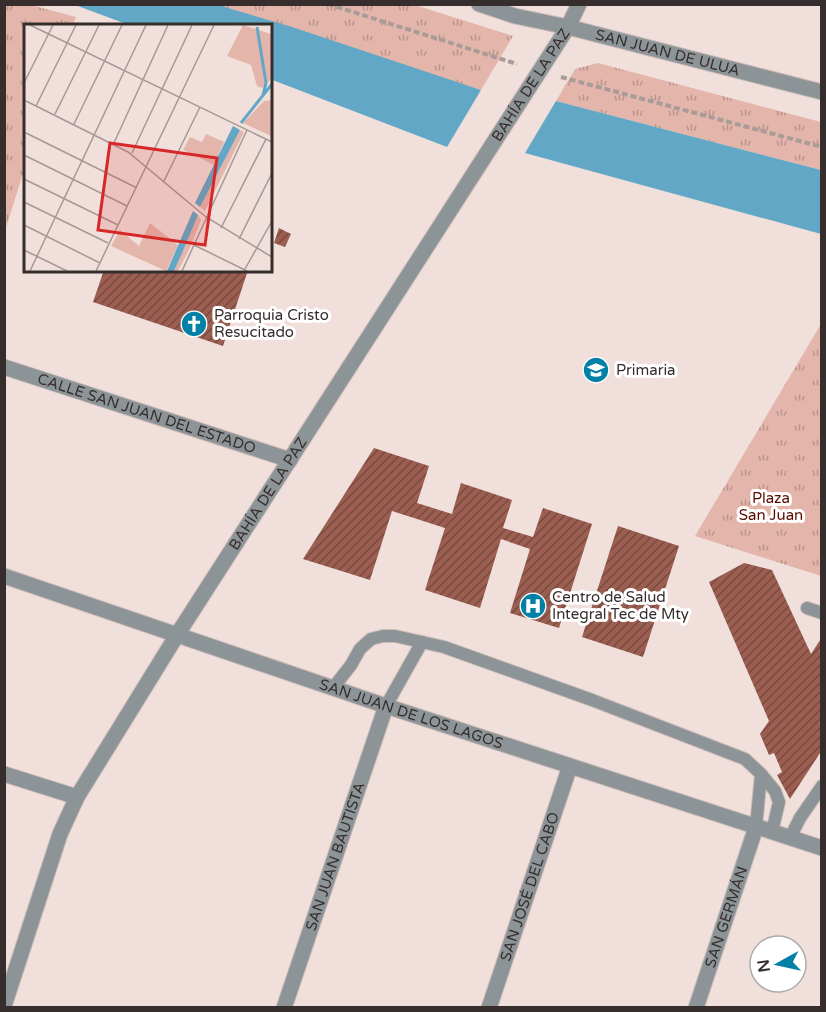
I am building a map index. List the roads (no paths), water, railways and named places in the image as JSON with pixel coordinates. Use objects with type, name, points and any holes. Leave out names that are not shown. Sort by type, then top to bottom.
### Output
[{"type":"street","name":"SAN JUAN DE ULUA","points":[[479,4],[515,16],[568,27],[822,92]]},
{"type":"street","name":"BAHÍA DE LA PAZ","points":[[4,1006],[9,979],[60,834],[77,797],[177,635],[568,27],[579,4]]},
{"type":"street","name":"CALLE SAN JUAN DEL ESTADO","points":[[4,367],[290,460]]},
{"type":"street","name":"SAN JUAN DE LOS LAGOS","points":[[4,576],[386,706],[822,848]]},
{"type":"street","name":"SAN JUAN BAUTISTA","points":[[285,1008],[386,706]]},
{"type":"street","name":"SAN JOSÉ DEL CABO","points":[[489,1008],[570,766]]},
{"type":"street","points":[[4,774],[77,797]]},
{"type":"street","name":"SAN GERMÁN","points":[[696,1008],[756,827]]},
{"type":"lane","points":[[807,608],[822,613]]},
{"type":"lane","points":[[333,688],[360,649],[371,639],[395,636],[444,647],[592,700],[745,759],[761,774],[779,802],[772,832]]},
{"type":"lane","points":[[386,706],[422,642]]},
{"type":"lane","points":[[756,827],[761,774]]},
{"type":"lane","points":[[790,838],[800,818],[822,786]]},
{"type":"water","points":[[75,5],[218,5],[289,26],[481,90],[447,147],[272,80],[272,24],[126,24]]},
{"type":"water","points":[[556,101],[821,170],[821,234],[525,153]]},
{"type":"place","name":"Parroquia Cristo Resucitado","points":[[194,324]]},
{"type":"place","name":"Primaria","points":[[596,370]]},
{"type":"place","name":"Centro de Salud Integral Tec de Mty","points":[[533,606]]},
{"type":"park label","name":"Plaza San Juan","points":[[771,506]]}]
